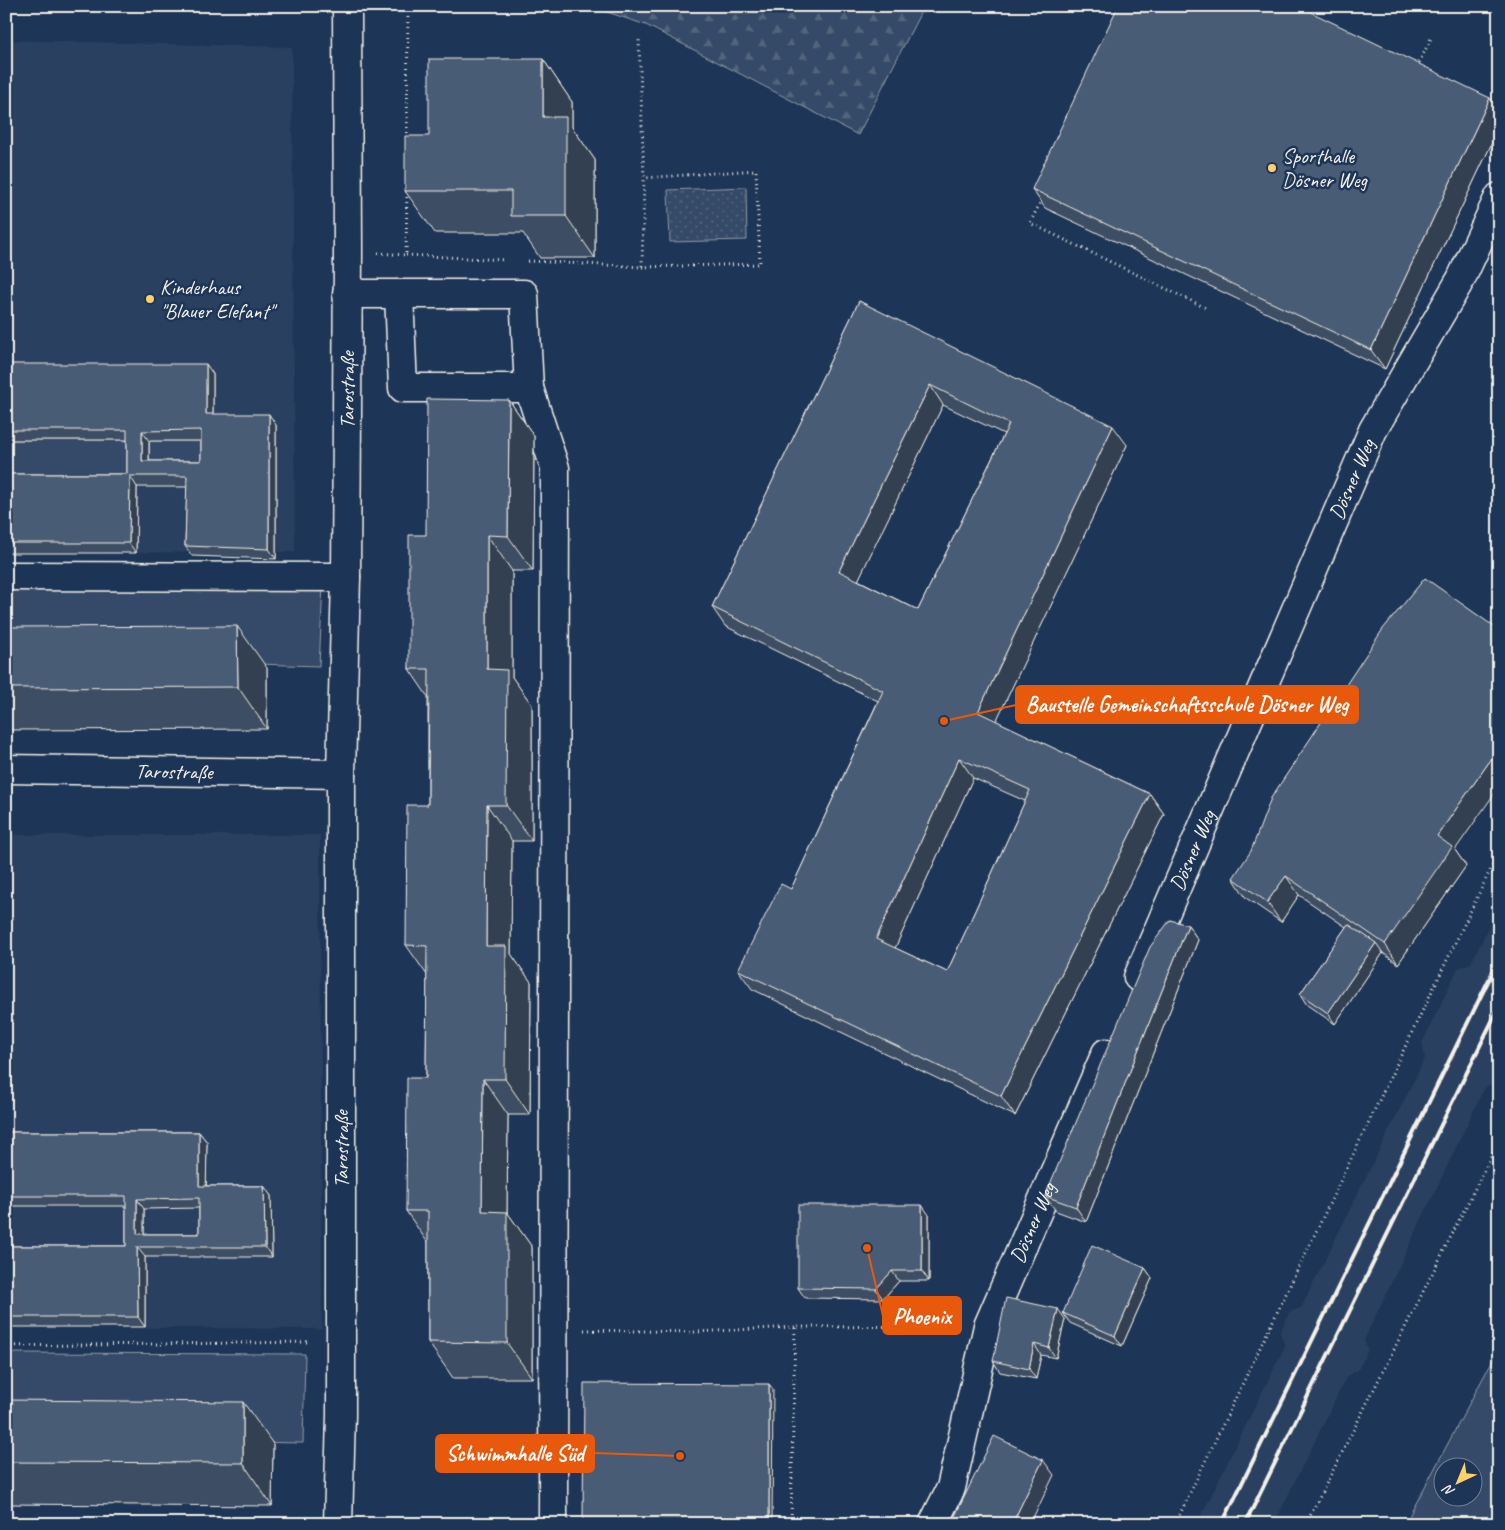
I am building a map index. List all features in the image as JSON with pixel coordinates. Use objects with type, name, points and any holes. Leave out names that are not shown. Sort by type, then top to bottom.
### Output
[{"type":"street","name":"Tarostraße","points":[[338,1524],[341,774],[346,577],[348,252],[347,6]]},
{"type":"street","name":"Dösner Weg","points":[[1130,996],[1373,430],[1461,279],[1499,197]]},
{"type":"street","points":[[347,294],[524,294],[529,388],[556,468],[553,1524]]},
{"type":"street","points":[[399,294],[403,388],[529,388]]},
{"type":"street","points":[[6,576],[346,577]]},
{"type":"street","name":"Tarostraße","points":[[6,769],[341,774]]},
{"type":"street","name":"Dösner Weg","points":[[932,1524],[951,1488],[988,1326],[1114,1033]]},
{"type":"path","points":[[407,146],[408,6]]},
{"type":"path","points":[[639,38],[644,178],[642,266]]},
{"type":"path","points":[[1408,64],[1416,68],[1431,38]]},
{"type":"path","points":[[524,261],[642,266],[760,264],[756,170],[644,178]]},
{"type":"path","points":[[406,255],[407,186]]},
{"type":"path","points":[[1042,197],[1030,223],[1208,309]]},
{"type":"path","points":[[348,252],[514,260]]},
{"type":"path","points":[[1175,1524],[1499,852]]},
{"type":"path","points":[[1306,1524],[1499,1140]]},
{"type":"path","points":[[553,1330],[694,1332],[795,1327],[988,1326]]},
{"type":"path","points":[[791,1524],[795,1327]]},
{"type":"path","points":[[6,1346],[340,1342]]},
{"type":"shaded area","name":"Kinderhaus \"Blauer Elefant\"","points":[[6,40],[292,47],[295,552],[6,553]]},
{"type":"shaded area","points":[[6,835],[320,835],[322,1329],[6,1327]]},
{"type":"shaded area","points":[[1499,906],[1499,1081],[1485,1087],[1364,1340],[1368,1350],[1358,1370],[1347,1376],[1274,1524],[1197,1524],[1285,1346],[1280,1333],[1289,1312],[1301,1308],[1425,1058],[1422,1043],[1458,968],[1471,963]]},
{"type":"green space","points":[[589,6],[924,6],[858,135],[646,25]]},
{"type":"green space","points":[[746,187],[747,240],[670,242],[668,190]]},
{"type":"green space","points":[[6,440],[134,440],[134,484],[6,484]]},
{"type":"green space","points":[[149,441],[208,441],[208,471],[149,471]]},
{"type":"green space","points":[[6,582],[323,585],[319,666],[6,656]]},
{"type":"green space","points":[[1499,1348],[1499,1524],[1406,1522],[1432,1473],[1432,1508],[1482,1508],[1482,1458],[1440,1458]]},
{"type":"green space","points":[[6,1353],[305,1354],[303,1443],[6,1438]]},
{"type":"building","name":"Sporthalle Dösner Weg","points":[[1118,6],[1298,6],[1490,98],[1371,350],[1032,189]]},
{"type":"building","points":[[429,59],[543,59],[543,117],[566,117],[566,216],[511,216],[511,191],[405,191],[405,136],[429,136]]},
{"type":"building","points":[[859,301],[1113,426],[978,712],[1150,794],[1001,1096],[738,970],[781,884],[791,889],[883,691],[712,607]],"holes":[[[930,385],[1009,424],[918,610],[839,571]],[[959,758],[1030,790],[947,972],[876,939]]]},
{"type":"building","points":[[6,364],[206,364],[206,414],[269,414],[269,549],[185,546],[187,476],[130,476],[129,543],[6,543],[6,474],[127,474],[127,430],[6,430]],"holes":[[[201,430],[201,461],[142,461],[142,431]]]},
{"type":"building","points":[[427,399],[509,400],[508,536],[487,535],[487,669],[507,670],[506,805],[487,805],[486,946],[506,946],[505,1079],[483,1079],[482,1211],[507,1212],[507,1343],[428,1342],[428,1211],[406,1211],[407,1078],[426,1078],[427,946],[406,945],[407,805],[428,805],[429,669],[409,669],[409,535],[426,535]]},
{"type":"building","points":[[1425,578],[1499,630],[1499,748],[1437,836],[1452,847],[1385,944],[1286,876],[1267,902],[1233,878],[1251,851],[1271,798],[1383,629]]},
{"type":"building","points":[[237,626],[238,687],[6,688],[6,627]]},
{"type":"building","points":[[1170,920],[1188,925],[1076,1207],[1045,1196],[1150,947]]},
{"type":"building","points":[[1348,924],[1376,943],[1328,1013],[1300,994]]},
{"type":"building","points":[[6,1132],[199,1132],[199,1186],[264,1186],[265,1247],[137,1247],[138,1317],[6,1317],[6,1246],[126,1246],[126,1196],[6,1196]],"holes":[[[199,1198],[199,1234],[137,1234],[137,1199]]]},
{"type":"building","points":[[798,1205],[922,1205],[922,1271],[892,1271],[876,1289],[798,1288]]},
{"type":"building","points":[[1092,1245],[1145,1268],[1115,1336],[1063,1313]]},
{"type":"building","points":[[1006,1298],[1058,1309],[1049,1348],[1034,1344],[1029,1369],[993,1361]]},
{"type":"building","points":[[584,1383],[769,1384],[769,1524],[583,1524]]},
{"type":"building","points":[[6,1400],[243,1402],[243,1463],[6,1462]]},
{"type":"building","points":[[994,1436],[1043,1460],[1012,1524],[951,1524]]},
{"type":"railway","points":[[1222,1524],[1499,959]]},
{"type":"railway","points":[[1245,1524],[1499,1007]]},
{"type":"place","name":"Sporthalle Dösner Weg","points":[[1272,168]]},
{"type":"place","name":"Kinderhaus \"Blauer Elefant\"","points":[[150,299]]},
{"type":"place","name":"Baustelle Gemeinschaftsschule Dösner Weg","points":[[944,721]]},
{"type":"place","name":"Phoenix","points":[[867,1248]]},
{"type":"place","name":"Schwimmhalle Süd","points":[[680,1456]]}]
